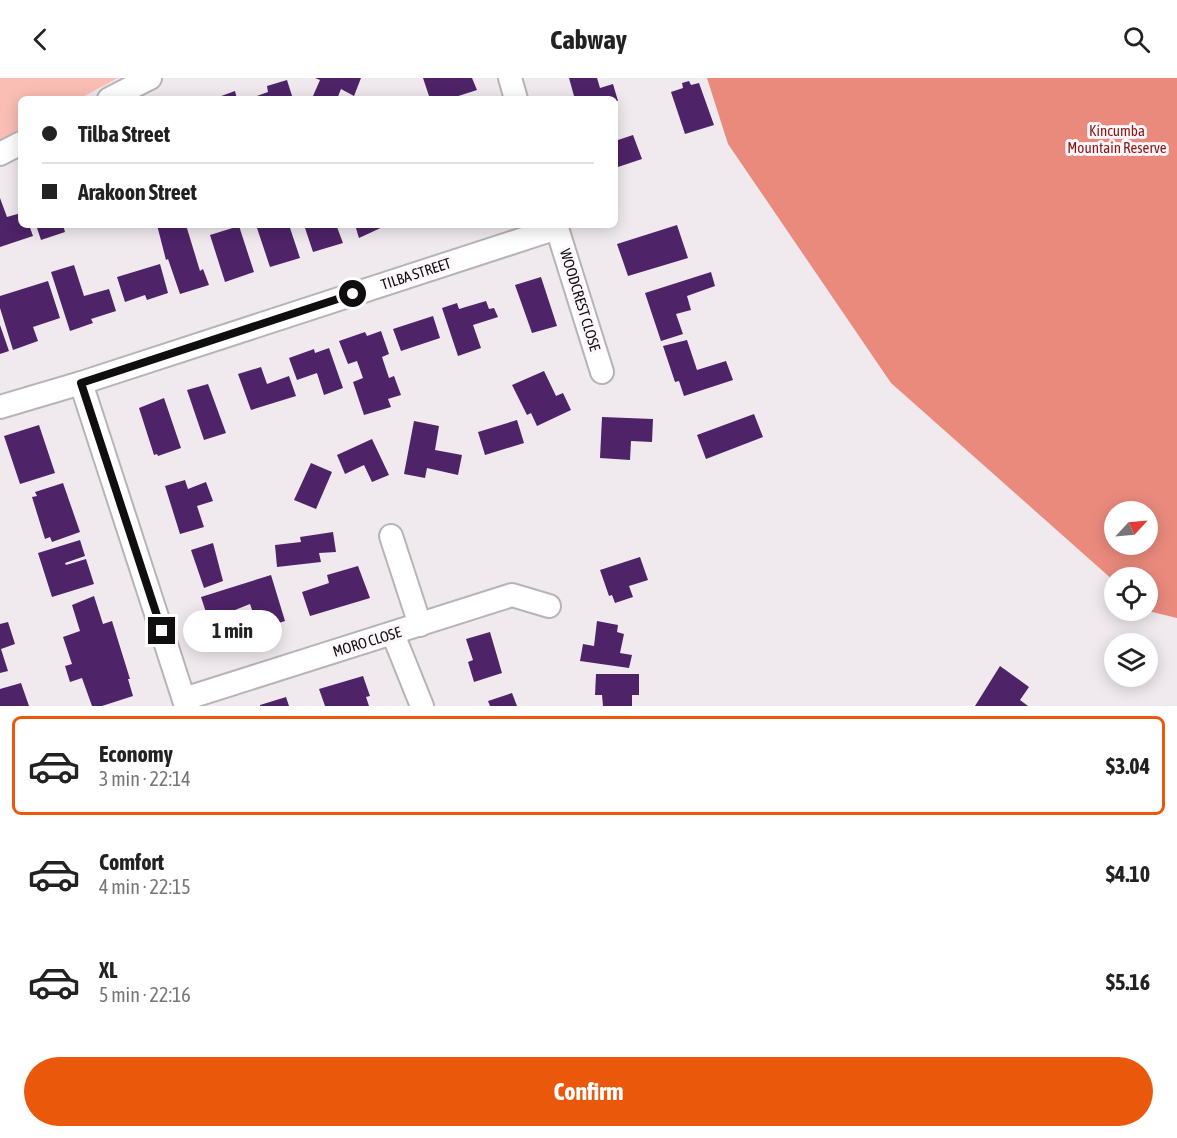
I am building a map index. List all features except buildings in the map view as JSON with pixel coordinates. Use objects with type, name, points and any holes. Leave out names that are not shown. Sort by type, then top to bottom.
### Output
[{"type":"street","points":[[115,96],[150,78]]},
{"type":"street","points":[[510,78],[515,96]]},
{"type":"street","points":[[0,154],[18,145]]},
{"type":"street","name":"TILBA STREET","points":[[0,406],[81,383],[550,228]]},
{"type":"street","name":"WOODCREST CLOSE","points":[[557,228],[602,372]]},
{"type":"street","points":[[81,383],[185,702]]},
{"type":"street","points":[[391,536],[420,625]]},
{"type":"street","name":"MORO CLOSE","points":[[185,702],[512,595],[549,606]]},
{"type":"street","points":[[393,634],[422,706]]},
{"type":"shaded area","points":[[0,78],[118,78],[85,96],[18,96],[18,132],[0,141]]},
{"type":"green space","name":"Kincumba Mountain Reserve","points":[[707,78],[1177,78],[1177,618],[1158,613],[1158,567],[1104,567],[1104,572],[891,383],[728,144]]},
{"type":"route","points":[[162,631],[81,383],[353,294]]}]
